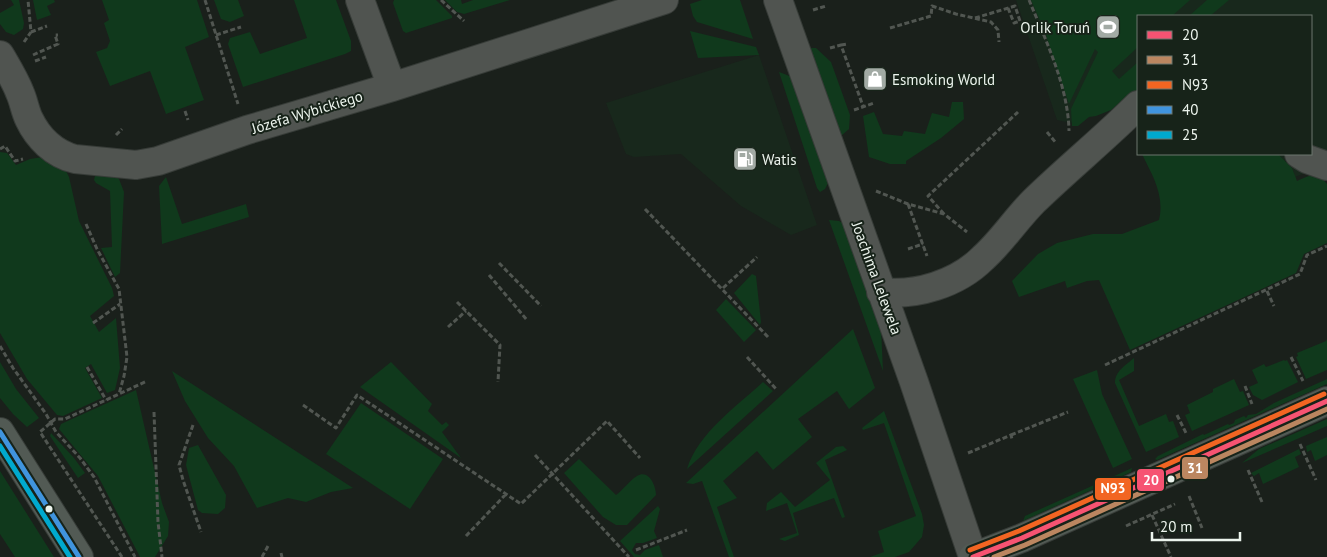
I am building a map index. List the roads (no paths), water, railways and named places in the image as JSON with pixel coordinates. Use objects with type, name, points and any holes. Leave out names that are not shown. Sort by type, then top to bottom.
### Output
[{"type":"street","points":[[360,0],[392,87]]},
{"type":"street","name":"Józefa Wybickiego","points":[[0,55],[20,93],[29,119],[39,135],[50,147],[67,157],[75,159],[136,165],[158,161],[247,130],[392,87],[664,0]]},
{"type":"street","name":"Joachima Lelewela","points":[[778,0],[914,382],[973,557]]},
{"type":"street","points":[[881,292],[907,292],[929,288],[968,270],[989,252],[1033,202],[1137,106]]},
{"type":"street","points":[[1301,155],[1327,166]]},
{"type":"street","points":[[973,557],[1022,538],[1327,401]]},
{"type":"street","points":[[0,432],[79,557]]},
{"type":"place","name":"Orlik Toruń","points":[[1108,27]]},
{"type":"place","name":"Esmoking World","points":[[875,79]]},
{"type":"place","name":"Watis","points":[[745,159]]}]
